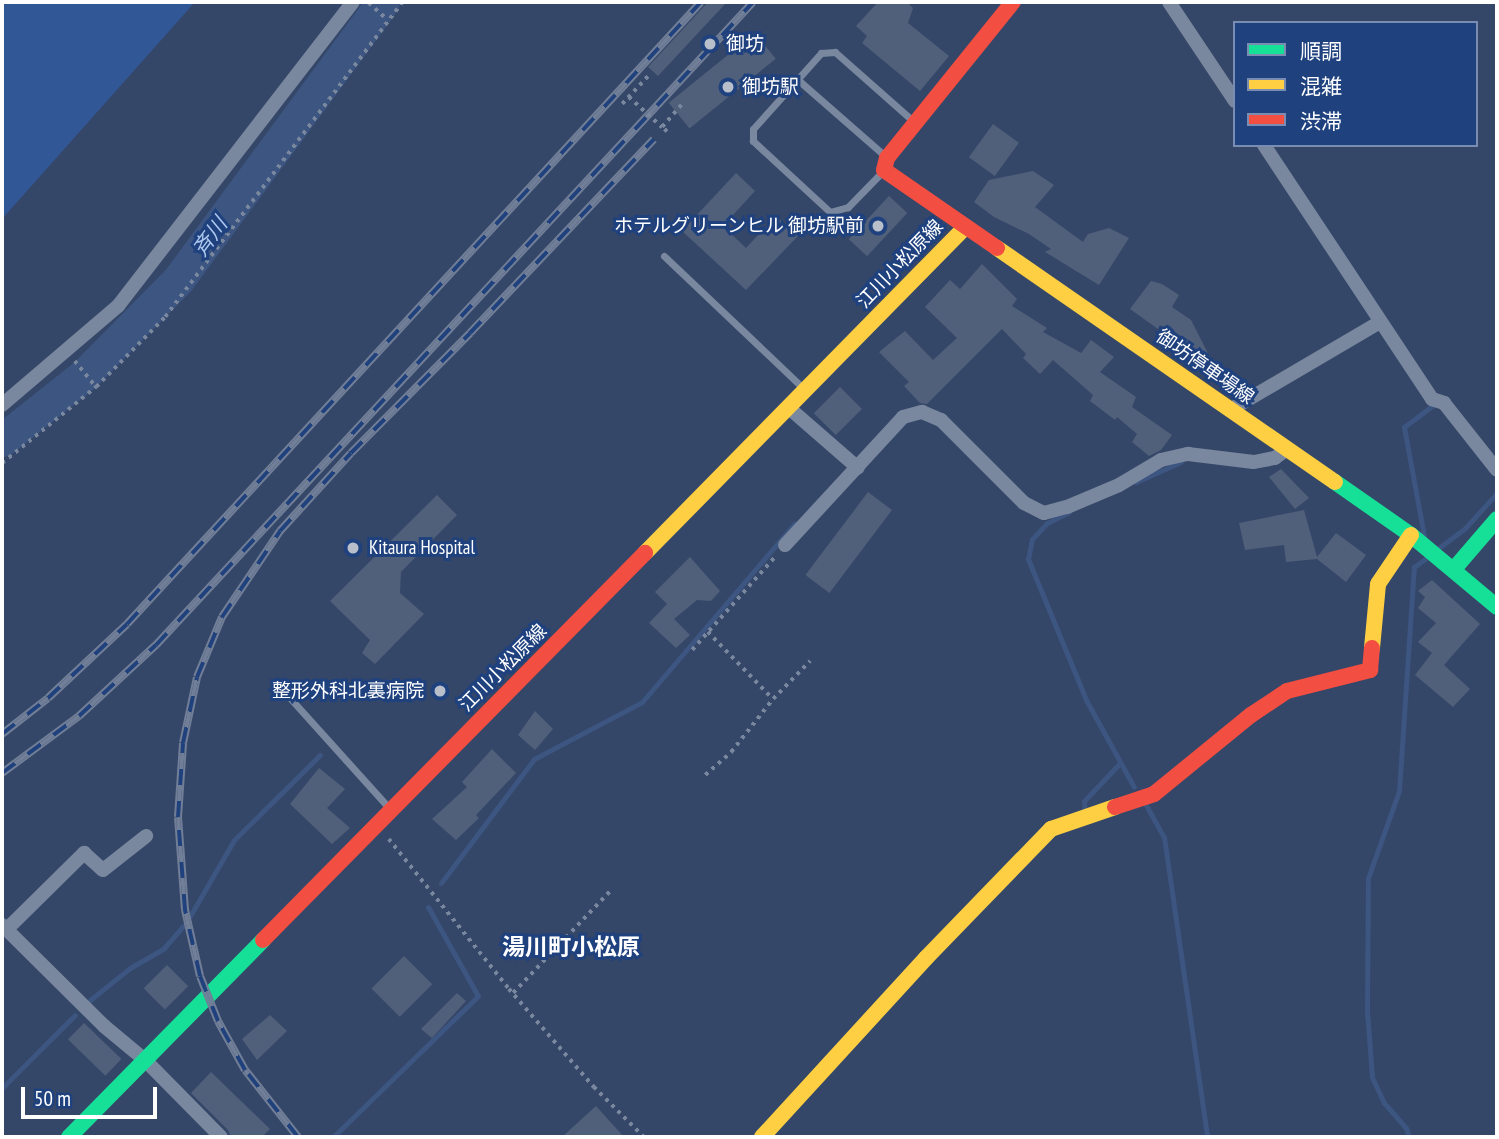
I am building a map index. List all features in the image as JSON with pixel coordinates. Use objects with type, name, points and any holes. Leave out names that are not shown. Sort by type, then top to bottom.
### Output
[{"type":"main road","points":[[885,164],[1013,2]]},
{"type":"main road","name":"御坊停車場線","points":[[885,164],[965,227],[1411,534],[1497,607]]},
{"type":"main road","name":"江川小松原線","points":[[69,1137],[965,227]]},
{"type":"main road","points":[[1454,569],[1497,519]]},
{"type":"main road","points":[[762,1137],[926,958],[1051,830],[1154,794],[1251,715],[1287,691],[1370,670],[1378,584],[1411,534]]},
{"type":"street","points":[[2,405],[118,306],[353,2]]},
{"type":"street","points":[[1169,2],[1233,99]]},
{"type":"street","points":[[1265,147],[1432,400],[1444,403],[1497,470]]},
{"type":"street","points":[[1230,410],[1380,322]]},
{"type":"street","points":[[789,408],[858,468]]},
{"type":"street","points":[[785,545],[903,417],[922,412],[940,420],[1024,502],[1044,513],[1067,507],[1119,485],[1161,460],[1188,454],[1254,462],[1275,458],[1287,449]]},
{"type":"street","points":[[146,836],[103,870],[85,853],[4,928],[104,1026],[145,1060],[221,1137]]},
{"type":"lane","points":[[797,79],[885,164],[848,207],[830,212],[753,141],[753,129],[797,79],[821,53],[835,52],[915,123]]},
{"type":"lane","points":[[664,256],[806,391]]},
{"type":"lane","points":[[281,688],[392,811]]},
{"type":"path","points":[[367,2],[387,19]]},
{"type":"path","points":[[2,463],[94,385],[165,317],[402,2]]},
{"type":"path","points":[[622,104],[650,74]]},
{"type":"path","points":[[629,97],[667,132]]},
{"type":"path","points":[[662,127],[684,102]]},
{"type":"path","points":[[74,360],[94,385]]},
{"type":"path","points":[[692,650],[785,545]]},
{"type":"path","points":[[708,632],[773,699]]},
{"type":"path","points":[[705,775],[732,752],[773,699],[810,661]]},
{"type":"path","points":[[378,826],[513,993],[594,1087],[644,1137]]},
{"type":"path","points":[[513,993],[612,889]]},
{"type":"shaded area","points":[[2,2],[195,2],[2,219]]},
{"type":"building","points":[[708,2],[727,2],[658,76],[648,67]]},
{"type":"building","points":[[878,2],[907,2],[913,8],[908,23],[949,56],[920,91],[862,43],[867,36],[856,26]]},
{"type":"building","name":"御坊駅","points":[[755,33],[776,59],[690,129],[669,103]]},
{"type":"building","points":[[993,124],[1019,143],[995,176],[969,157]]},
{"type":"building","points":[[1033,171],[1054,185],[1035,207],[1083,242],[1088,234],[1109,228],[1129,238],[1099,285],[1045,252],[1051,249],[1029,234],[994,217],[974,202],[989,180]]},
{"type":"building","points":[[736,173],[755,191],[723,226],[746,248],[776,216],[798,236],[746,290],[682,231]]},
{"type":"building","name":"ホテルグリーンヒル 御坊駅前","points":[[889,196],[907,213],[867,256],[849,239]]},
{"type":"building","points":[[982,264],[1017,299],[1012,306],[1047,328],[1043,332],[1081,353],[1091,340],[1114,357],[1100,372],[1136,397],[1132,407],[1172,435],[1161,450],[1149,456],[1132,442],[1137,434],[1117,417],[1115,420],[1090,401],[1093,395],[1053,360],[1040,374],[1023,358],[1026,354],[1002,329],[927,404],[920,403],[904,386],[909,382],[879,352],[905,331],[933,360],[957,338],[925,307],[950,280],[960,289]]},
{"type":"building","points":[[1151,281],[1162,284],[1179,295],[1172,307],[1191,320],[1217,371],[1160,325],[1158,329],[1130,309]]},
{"type":"building","points":[[840,387],[862,409],[836,435],[814,413]]},
{"type":"building","points":[[1281,469],[1309,498],[1295,509],[1269,477]]},
{"type":"building","points":[[868,492],[892,510],[829,593],[805,575]]},
{"type":"building","points":[[437,495],[457,515],[401,572],[400,593],[424,614],[375,664],[362,653],[370,640],[330,601]]},
{"type":"building","points":[[1304,510],[1317,557],[1336,533],[1366,555],[1346,582],[1317,559],[1286,562],[1284,545],[1245,550],[1239,523]]},
{"type":"building","points":[[690,557],[720,591],[711,601],[697,600],[674,619],[690,635],[676,648],[649,623],[667,604],[655,592]]},
{"type":"building","points":[[1432,580],[1480,624],[1444,665],[1470,689],[1453,707],[1415,675],[1432,653],[1418,642],[1436,623],[1418,608],[1425,597],[1418,591]]},
{"type":"building","points":[[535,711],[553,729],[535,750],[518,735]]},
{"type":"building","points":[[492,749],[516,773],[476,815],[479,818],[456,840],[432,819],[467,787],[462,782]]},
{"type":"building","points":[[319,768],[345,789],[327,808],[350,828],[332,844],[290,804]]},
{"type":"building","points":[[404,956],[432,984],[400,1017],[371,989]]},
{"type":"building","points":[[167,965],[188,986],[165,1010],[144,988]]},
{"type":"building","points":[[457,993],[466,1001],[432,1038],[421,1029]]},
{"type":"building","points":[[270,1015],[287,1031],[257,1060],[242,1039]]},
{"type":"building","points":[[84,1023],[121,1059],[105,1076],[68,1040]]},
{"type":"building","points":[[211,1072],[270,1129],[262,1137],[231,1137],[228,1130],[191,1093]]},
{"type":"building","points":[[596,1106],[624,1137],[562,1137]]},
{"type":"waterway","name":"斉川","points":[[2,440],[84,375],[178,280],[383,2]]},
{"type":"waterway","points":[[1424,536],[1404,427],[1434,404]]},
{"type":"waterway","points":[[1136,482],[1181,462]]},
{"type":"waterway","points":[[1436,550],[1466,527],[1497,493]]},
{"type":"waterway","points":[[1069,512],[1047,523],[1032,539],[1028,559],[1086,700],[1134,787]]},
{"type":"waterway","points":[[441,883],[534,759],[642,702],[795,523]]},
{"type":"waterway","points":[[1409,1137],[1406,1128],[1384,1103],[1372,1077],[1367,1011],[1368,878],[1399,791],[1414,567],[1429,556]]},
{"type":"waterway","points":[[190,916],[234,840],[320,755]]},
{"type":"waterway","points":[[1085,813],[1084,801],[1119,764]]},
{"type":"waterway","points":[[1146,805],[1164,837],[1207,1137]]},
{"type":"waterway","points":[[333,1137],[478,996],[428,907]]},
{"type":"waterway","points":[[90,1000],[130,968],[164,948],[183,926]]},
{"type":"waterway","points":[[2,1088],[75,1015]]},
{"type":"railway","points":[[2,734],[48,698],[127,624],[701,2]]},
{"type":"railway","points":[[2,773],[79,716],[156,645],[753,2]]},
{"type":"railway","points":[[298,1137],[245,1070],[218,1021],[200,976],[185,910],[178,817],[183,743],[197,677],[222,617],[280,531],[351,453],[470,333],[654,139]]},
{"type":"traffic: fast","points":[[1335,482],[1411,535],[1497,607]]},
{"type":"traffic: fast","points":[[1454,569],[1497,519]]},
{"type":"traffic: fast","points":[[69,1137],[263,940]]},
{"type":"traffic: slow","points":[[645,553],[965,227]]},
{"type":"traffic: slow","points":[[997,248],[1335,482]]},
{"type":"traffic: slow","points":[[1372,648],[1378,584],[1411,535]]},
{"type":"traffic: slow","points":[[762,1137],[926,958],[1051,829],[1115,807]]},
{"type":"traffic: jam","points":[[997,248],[884,170],[887,158],[1013,2]]},
{"type":"traffic: jam","points":[[263,940],[645,553]]},
{"type":"traffic: jam","points":[[1115,807],[1154,794],[1251,715],[1287,691],[1370,670],[1372,648]]},
{"type":"place","name":"御坊","points":[[710,44]]},
{"type":"place","name":"御坊駅","points":[[728,87]]},
{"type":"place","name":"ホテルグリーンヒル 御坊駅前","points":[[878,226]]},
{"type":"place","name":"Kitaura Hospital","points":[[353,548]]},
{"type":"place","name":"整形外科北裏病院","points":[[440,691]]},
{"type":"district","name":"湯川町小松原","points":[[571,947]]}]
